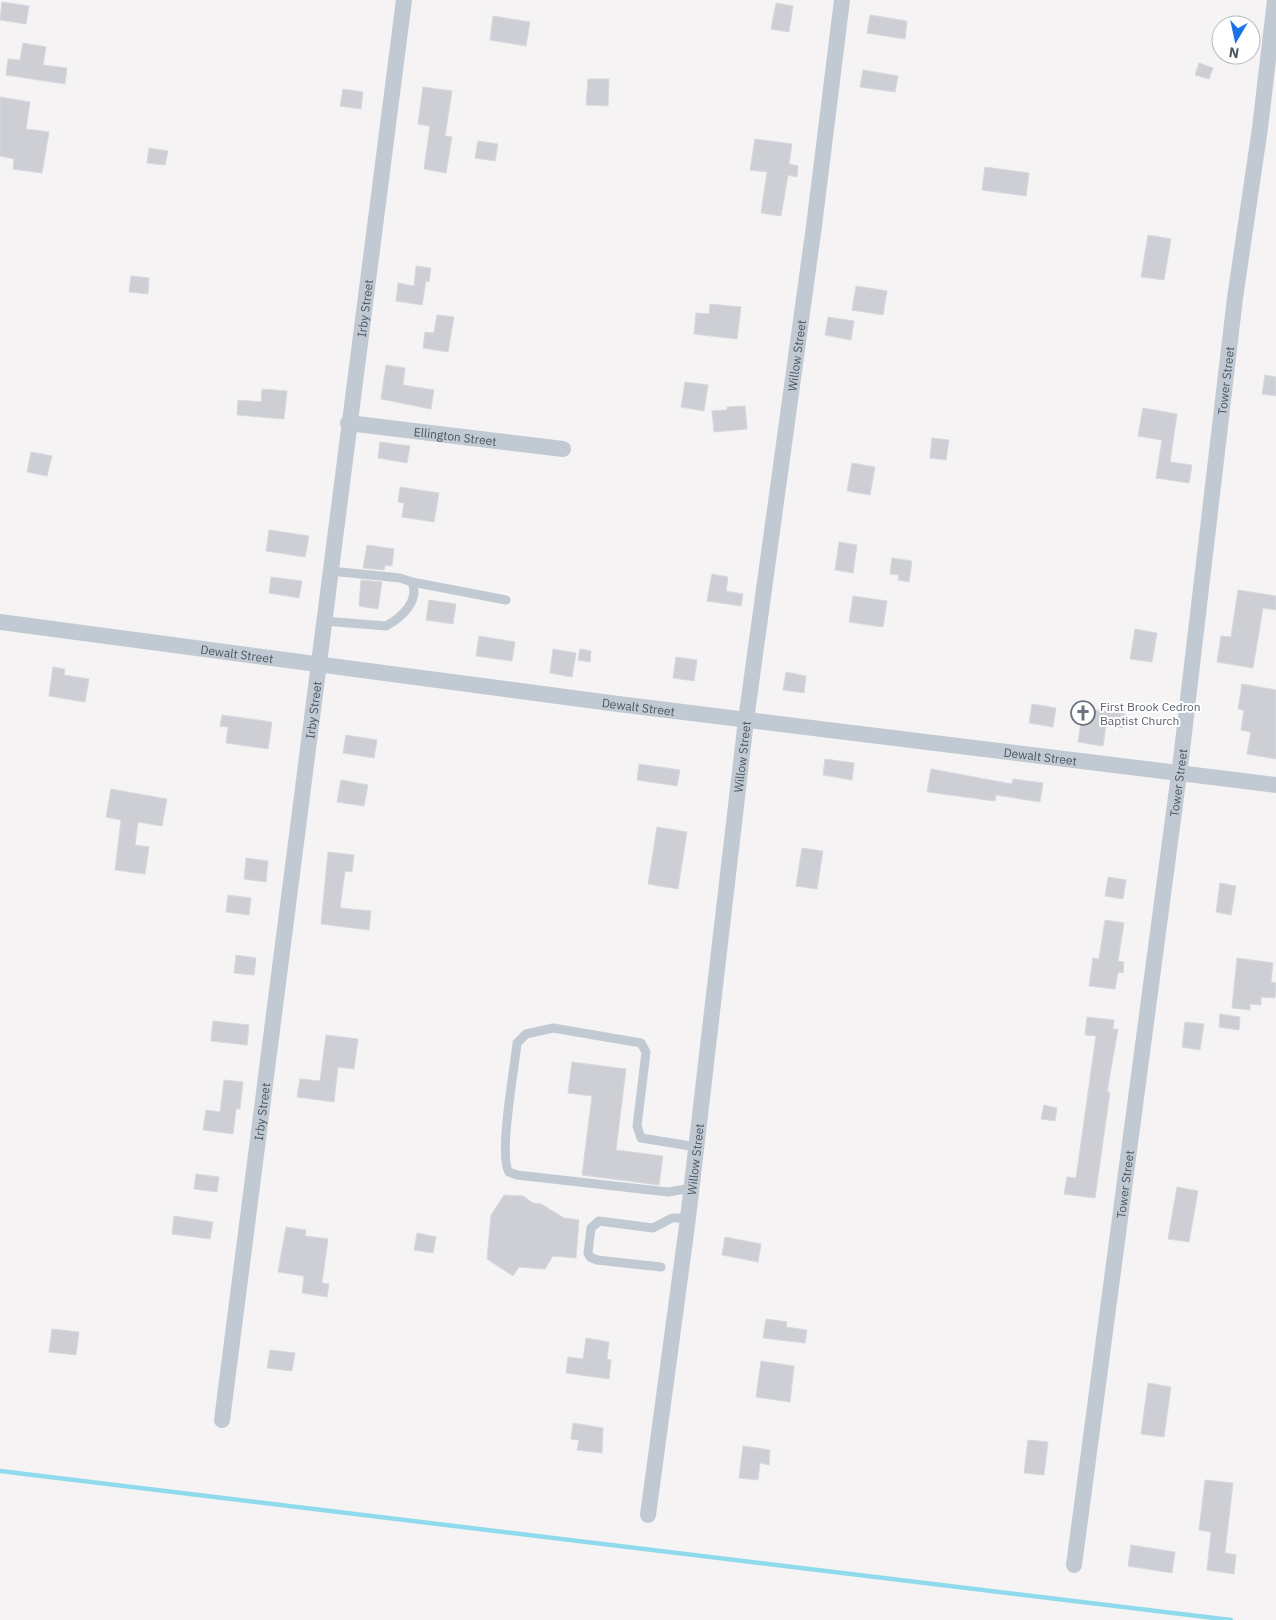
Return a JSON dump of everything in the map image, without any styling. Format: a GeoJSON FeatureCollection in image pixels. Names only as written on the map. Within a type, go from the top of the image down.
{"type":"FeatureCollection","features":[{"type":"Feature","properties":{"kind":"street","name":"Irby Street"},"geometry":{"type":"LineString","coordinates":[[222,1420],[348,423],[404,0]]}},
{"type":"Feature","properties":{"kind":"street","name":"Willow Street"},"geometry":{"type":"LineString","coordinates":[[648,1514],[692,1188],[746,720],[811,246],[842,0]]}},
{"type":"Feature","properties":{"kind":"street","name":"Tower Street"},"geometry":{"type":"LineString","coordinates":[[1074,1566],[1178,773],[1235,298],[1260,128],[1275,0]]}},
{"type":"Feature","properties":{"kind":"street","name":"Ellington Street"},"geometry":{"type":"LineString","coordinates":[[348,423],[563,449]]}},
{"type":"Feature","properties":{"kind":"street","name":"Dewalt Street"},"geometry":{"type":"LineString","coordinates":[[0,622],[746,720],[1276,785]]}},
{"type":"Feature","properties":{"kind":"lane"},"geometry":{"type":"LineString","coordinates":[[330,571],[400,578],[506,600]]}},
{"type":"Feature","properties":{"kind":"lane"},"geometry":{"type":"LineString","coordinates":[[324,620],[386,626],[398,619],[411,603],[414,596],[412,582]]}},
{"type":"Feature","properties":{"kind":"lane"},"geometry":{"type":"LineString","coordinates":[[692,1188],[668,1192],[518,1175],[509,1172],[505,1164],[517,1043],[526,1034],[553,1028],[641,1042],[646,1052],[637,1126],[641,1138],[697,1147]]}},
{"type":"Feature","properties":{"kind":"lane"},"geometry":{"type":"LineString","coordinates":[[660,1267],[590,1258],[588,1253],[591,1228],[599,1221],[653,1228],[672,1218],[688,1218]]}},
{"type":"Feature","properties":{"kind":"building"},"geometry":{"type":"Polygon","coordinates":[[[2,2],[29,6],[26,24],[0,20],[2,2]]]}},
{"type":"Feature","properties":{"kind":"building"},"geometry":{"type":"Polygon","coordinates":[[[776,3],[793,6],[789,32],[771,29],[776,3]]]}},
{"type":"Feature","properties":{"kind":"building"},"geometry":{"type":"Polygon","coordinates":[[[870,15],[907,21],[905,39],[867,33],[870,15]]]}},
{"type":"Feature","properties":{"kind":"building"},"geometry":{"type":"Polygon","coordinates":[[[493,16],[530,22],[526,46],[490,40],[493,16]]]}},
{"type":"Feature","properties":{"kind":"building"},"geometry":{"type":"Polygon","coordinates":[[[23,43],[46,47],[43,65],[67,68],[65,84],[6,75],[8,59],[20,60],[23,43]]]}},
{"type":"Feature","properties":{"kind":"building"},"geometry":{"type":"Polygon","coordinates":[[[1199,63],[1213,68],[1209,79],[1195,75],[1199,63]]]}},
{"type":"Feature","properties":{"kind":"building"},"geometry":{"type":"Polygon","coordinates":[[[863,70],[898,76],[895,92],[860,87],[863,70]]]}},
{"type":"Feature","properties":{"kind":"building"},"geometry":{"type":"Polygon","coordinates":[[[588,79],[609,79],[608,106],[586,105],[588,79]]]}},
{"type":"Feature","properties":{"kind":"building"},"geometry":{"type":"Polygon","coordinates":[[[423,87],[452,91],[445,136],[452,137],[446,173],[424,169],[430,126],[418,124],[423,87]]]}},
{"type":"Feature","properties":{"kind":"building"},"geometry":{"type":"Polygon","coordinates":[[[343,89],[363,92],[361,109],[340,106],[343,89]]]}},
{"type":"Feature","properties":{"kind":"building"},"geometry":{"type":"Polygon","coordinates":[[[0,97],[30,102],[26,129],[49,132],[42,173],[13,169],[14,159],[0,156],[0,97]]]}},
{"type":"Feature","properties":{"kind":"building"},"geometry":{"type":"Polygon","coordinates":[[[755,139],[792,144],[789,164],[798,166],[797,177],[788,175],[781,216],[761,213],[767,172],[750,170],[755,139]]]}},
{"type":"Feature","properties":{"kind":"building"},"geometry":{"type":"Polygon","coordinates":[[[478,141],[498,144],[495,161],[475,158],[478,141]]]}},
{"type":"Feature","properties":{"kind":"building"},"geometry":{"type":"Polygon","coordinates":[[[149,148],[168,151],[165,165],[147,163],[149,148]]]}},
{"type":"Feature","properties":{"kind":"building"},"geometry":{"type":"Polygon","coordinates":[[[985,167],[1029,173],[1026,196],[982,190],[985,167]]]}},
{"type":"Feature","properties":{"kind":"building"},"geometry":{"type":"Polygon","coordinates":[[[1148,235],[1171,239],[1164,280],[1141,277],[1148,235]]]}},
{"type":"Feature","properties":{"kind":"building"},"geometry":{"type":"Polygon","coordinates":[[[416,266],[431,268],[429,282],[426,281],[422,305],[396,301],[398,283],[414,286],[416,266]]]}},
{"type":"Feature","properties":{"kind":"building"},"geometry":{"type":"Polygon","coordinates":[[[131,276],[149,278],[148,294],[129,292],[131,276]]]}},
{"type":"Feature","properties":{"kind":"building"},"geometry":{"type":"Polygon","coordinates":[[[856,286],[887,291],[883,315],[852,310],[856,286]]]}},
{"type":"Feature","properties":{"kind":"building"},"geometry":{"type":"Polygon","coordinates":[[[710,304],[741,307],[737,339],[694,334],[696,313],[709,314],[710,304]]]}},
{"type":"Feature","properties":{"kind":"building"},"geometry":{"type":"Polygon","coordinates":[[[437,315],[454,317],[448,352],[423,348],[425,332],[434,333],[437,315]]]}},
{"type":"Feature","properties":{"kind":"building"},"geometry":{"type":"Polygon","coordinates":[[[828,317],[854,321],[851,340],[825,335],[828,317]]]}},
{"type":"Feature","properties":{"kind":"building"},"geometry":{"type":"Polygon","coordinates":[[[386,365],[405,368],[403,385],[434,390],[431,409],[381,399],[386,365]]]}},
{"type":"Feature","properties":{"kind":"building"},"geometry":{"type":"Polygon","coordinates":[[[1265,375],[1276,377],[1276,396],[1262,394],[1265,375]]]}},
{"type":"Feature","properties":{"kind":"building"},"geometry":{"type":"Polygon","coordinates":[[[685,382],[708,385],[704,411],[681,407],[685,382]]]}},
{"type":"Feature","properties":{"kind":"building"},"geometry":{"type":"Polygon","coordinates":[[[262,389],[287,391],[284,419],[237,415],[238,400],[261,402],[262,389]]]}},
{"type":"Feature","properties":{"kind":"building"},"geometry":{"type":"Polygon","coordinates":[[[745,406],[747,429],[714,432],[712,411],[727,410],[727,407],[745,406]]]}},
{"type":"Feature","properties":{"kind":"building"},"geometry":{"type":"Polygon","coordinates":[[[1143,408],[1177,414],[1170,462],[1192,465],[1189,483],[1156,478],[1162,440],[1138,436],[1143,408]]]}},
{"type":"Feature","properties":{"kind":"building"},"geometry":{"type":"Polygon","coordinates":[[[932,438],[949,440],[946,460],[930,458],[932,438]]]}},
{"type":"Feature","properties":{"kind":"building"},"geometry":{"type":"Polygon","coordinates":[[[380,442],[410,446],[407,463],[378,458],[380,442]]]}},
{"type":"Feature","properties":{"kind":"building"},"geometry":{"type":"Polygon","coordinates":[[[31,452],[52,456],[47,476],[27,472],[31,452]]]}},
{"type":"Feature","properties":{"kind":"building"},"geometry":{"type":"Polygon","coordinates":[[[852,463],[875,467],[870,495],[847,491],[852,463]]]}},
{"type":"Feature","properties":{"kind":"building"},"geometry":{"type":"Polygon","coordinates":[[[400,487],[439,493],[434,522],[402,517],[404,503],[398,502],[400,487]]]}},
{"type":"Feature","properties":{"kind":"building"},"geometry":{"type":"Polygon","coordinates":[[[269,530],[309,536],[305,557],[266,551],[269,530]]]}},
{"type":"Feature","properties":{"kind":"building"},"geometry":{"type":"Polygon","coordinates":[[[839,542],[857,545],[853,573],[835,570],[839,542]]]}},
{"type":"Feature","properties":{"kind":"building"},"geometry":{"type":"Polygon","coordinates":[[[367,545],[394,549],[392,566],[385,565],[384,570],[363,568],[367,545]]]}},
{"type":"Feature","properties":{"kind":"building"},"geometry":{"type":"Polygon","coordinates":[[[892,558],[912,561],[909,582],[898,580],[899,575],[890,574],[892,558]]]}},
{"type":"Feature","properties":{"kind":"building"},"geometry":{"type":"Polygon","coordinates":[[[712,574],[728,577],[726,591],[743,594],[741,606],[707,601],[712,574]]]}},
{"type":"Feature","properties":{"kind":"building"},"geometry":{"type":"Polygon","coordinates":[[[271,577],[302,581],[299,598],[269,593],[271,577]]]}},
{"type":"Feature","properties":{"kind":"building"},"geometry":{"type":"Polygon","coordinates":[[[361,580],[382,582],[378,609],[359,606],[361,580]]]}},
{"type":"Feature","properties":{"kind":"building"},"geometry":{"type":"Polygon","coordinates":[[[1238,590],[1276,596],[1276,610],[1263,608],[1253,668],[1217,662],[1221,636],[1231,637],[1238,590]]]}},
{"type":"Feature","properties":{"kind":"building"},"geometry":{"type":"Polygon","coordinates":[[[853,596],[887,601],[883,627],[849,622],[853,596]]]}},
{"type":"Feature","properties":{"kind":"building"},"geometry":{"type":"Polygon","coordinates":[[[429,600],[456,604],[453,624],[426,620],[429,600]]]}},
{"type":"Feature","properties":{"kind":"building"},"geometry":{"type":"Polygon","coordinates":[[[1135,629],[1157,633],[1152,662],[1130,659],[1135,629]]]}},
{"type":"Feature","properties":{"kind":"building"},"geometry":{"type":"Polygon","coordinates":[[[479,636],[515,642],[512,661],[476,656],[479,636]]]}},
{"type":"Feature","properties":{"kind":"building"},"geometry":{"type":"Polygon","coordinates":[[[553,649],[576,653],[572,677],[550,673],[553,649]]]}},
{"type":"Feature","properties":{"kind":"building"},"geometry":{"type":"Polygon","coordinates":[[[580,649],[591,651],[590,662],[578,660],[580,649]]]}},
{"type":"Feature","properties":{"kind":"building"},"geometry":{"type":"Polygon","coordinates":[[[676,657],[697,660],[694,681],[673,678],[676,657]]]}},
{"type":"Feature","properties":{"kind":"building"},"geometry":{"type":"Polygon","coordinates":[[[53,667],[65,669],[64,675],[89,679],[85,702],[49,696],[53,667]]]}},
{"type":"Feature","properties":{"kind":"building"},"geometry":{"type":"Polygon","coordinates":[[[786,672],[806,676],[804,693],[783,690],[786,672]]]}},
{"type":"Feature","properties":{"kind":"building"},"geometry":{"type":"Polygon","coordinates":[[[1242,684],[1276,690],[1276,759],[1247,754],[1251,732],[1241,730],[1244,710],[1238,709],[1242,684]]]}},
{"type":"Feature","properties":{"kind":"building"},"geometry":{"type":"Polygon","coordinates":[[[1032,704],[1056,708],[1053,727],[1029,723],[1032,704]]]}},
{"type":"Feature","properties":{"kind":"building"},"geometry":{"type":"Polygon","coordinates":[[[1083,708],[1125,714],[1123,728],[1106,725],[1103,746],[1078,742],[1083,708]]]}},
{"type":"Feature","properties":{"kind":"building"},"geometry":{"type":"Polygon","coordinates":[[[222,715],[272,722],[268,749],[226,743],[228,727],[220,726],[222,715]]]}},
{"type":"Feature","properties":{"kind":"building"},"geometry":{"type":"Polygon","coordinates":[[[346,735],[377,740],[374,758],[343,753],[346,735]]]}},
{"type":"Feature","properties":{"kind":"building"},"geometry":{"type":"Polygon","coordinates":[[[825,759],[854,763],[852,780],[823,775],[825,759]]]}},
{"type":"Feature","properties":{"kind":"building"},"geometry":{"type":"Polygon","coordinates":[[[639,764],[680,770],[677,786],[637,780],[639,764]]]}},
{"type":"Feature","properties":{"kind":"building"},"geometry":{"type":"Polygon","coordinates":[[[931,769],[1012,784],[1013,779],[1043,783],[1040,802],[996,795],[995,801],[927,792],[931,769]]]}},
{"type":"Feature","properties":{"kind":"building"},"geometry":{"type":"Polygon","coordinates":[[[341,780],[368,785],[364,806],[337,802],[341,780]]]}},
{"type":"Feature","properties":{"kind":"building"},"geometry":{"type":"Polygon","coordinates":[[[111,789],[167,799],[162,826],[138,822],[135,845],[149,847],[145,874],[115,870],[121,820],[106,817],[111,789]]]}},
{"type":"Feature","properties":{"kind":"building"},"geometry":{"type":"Polygon","coordinates":[[[657,827],[687,832],[678,889],[648,884],[657,827]]]}},
{"type":"Feature","properties":{"kind":"building"},"geometry":{"type":"Polygon","coordinates":[[[802,848],[823,851],[817,889],[796,886],[802,848]]]}},
{"type":"Feature","properties":{"kind":"building"},"geometry":{"type":"Polygon","coordinates":[[[328,852],[354,855],[352,872],[345,871],[340,908],[371,911],[369,930],[321,924],[328,852]]]}},
{"type":"Feature","properties":{"kind":"building"},"geometry":{"type":"Polygon","coordinates":[[[246,858],[268,861],[266,882],[244,879],[246,858]]]}},
{"type":"Feature","properties":{"kind":"building"},"geometry":{"type":"Polygon","coordinates":[[[1108,877],[1126,880],[1123,899],[1105,896],[1108,877]]]}},
{"type":"Feature","properties":{"kind":"building"},"geometry":{"type":"Polygon","coordinates":[[[1220,883],[1236,886],[1231,915],[1216,912],[1220,883]]]}},
{"type":"Feature","properties":{"kind":"building"},"geometry":{"type":"Polygon","coordinates":[[[228,895],[251,898],[249,915],[226,912],[228,895]]]}},
{"type":"Feature","properties":{"kind":"building"},"geometry":{"type":"Polygon","coordinates":[[[1105,920],[1124,923],[1118,961],[1124,962],[1123,973],[1118,972],[1115,989],[1089,986],[1093,958],[1099,959],[1105,920]]]}},
{"type":"Feature","properties":{"kind":"building"},"geometry":{"type":"Polygon","coordinates":[[[236,955],[256,958],[254,975],[234,973],[236,955]]]}},
{"type":"Feature","properties":{"kind":"building"},"geometry":{"type":"Polygon","coordinates":[[[1237,958],[1273,963],[1271,982],[1276,983],[1275,998],[1261,997],[1261,1005],[1250,1004],[1250,1010],[1232,1008],[1237,958]]]}},
{"type":"Feature","properties":{"kind":"building"},"geometry":{"type":"Polygon","coordinates":[[[1220,1014],[1240,1017],[1239,1030],[1219,1027],[1220,1014]]]}},
{"type":"Feature","properties":{"kind":"building"},"geometry":{"type":"Polygon","coordinates":[[[1087,1017],[1114,1020],[1113,1029],[1118,1029],[1107,1092],[1110,1092],[1095,1198],[1064,1194],[1067,1177],[1076,1178],[1096,1036],[1085,1035],[1087,1017]]]}},
{"type":"Feature","properties":{"kind":"building"},"geometry":{"type":"Polygon","coordinates":[[[213,1021],[249,1025],[247,1045],[211,1041],[213,1021]]]}},
{"type":"Feature","properties":{"kind":"building"},"geometry":{"type":"Polygon","coordinates":[[[1185,1022],[1204,1024],[1200,1050],[1182,1047],[1185,1022]]]}},
{"type":"Feature","properties":{"kind":"building"},"geometry":{"type":"Polygon","coordinates":[[[326,1035],[358,1039],[354,1069],[338,1067],[334,1102],[297,1097],[300,1079],[320,1081],[326,1035]]]}},
{"type":"Feature","properties":{"kind":"building"},"geometry":{"type":"Polygon","coordinates":[[[572,1062],[626,1069],[616,1150],[663,1156],[659,1185],[582,1175],[592,1096],[568,1093],[572,1062]]]}},
{"type":"Feature","properties":{"kind":"building"},"geometry":{"type":"Polygon","coordinates":[[[224,1080],[243,1082],[240,1109],[236,1109],[233,1134],[203,1130],[206,1110],[220,1112],[224,1080]]]}},
{"type":"Feature","properties":{"kind":"building"},"geometry":{"type":"Polygon","coordinates":[[[1044,1105],[1057,1108],[1055,1121],[1041,1119],[1044,1105]]]}},
{"type":"Feature","properties":{"kind":"building"},"geometry":{"type":"Polygon","coordinates":[[[196,1174],[219,1177],[217,1192],[194,1189],[196,1174]]]}},
{"type":"Feature","properties":{"kind":"building"},"geometry":{"type":"Polygon","coordinates":[[[1177,1187],[1198,1191],[1189,1242],[1168,1239],[1177,1187]]]}},
{"type":"Feature","properties":{"kind":"building"},"geometry":{"type":"Polygon","coordinates":[[[504,1195],[523,1196],[564,1218],[579,1220],[576,1258],[553,1256],[545,1269],[519,1267],[513,1276],[487,1259],[491,1215],[504,1195]]]}},
{"type":"Feature","properties":{"kind":"building"},"geometry":{"type":"Polygon","coordinates":[[[174,1216],[213,1222],[210,1239],[172,1234],[174,1216]]]}},
{"type":"Feature","properties":{"kind":"building"},"geometry":{"type":"Polygon","coordinates":[[[286,1227],[306,1230],[305,1236],[328,1239],[322,1283],[329,1284],[327,1297],[302,1293],[304,1276],[278,1272],[286,1227]]]}},
{"type":"Feature","properties":{"kind":"building"},"geometry":{"type":"Polygon","coordinates":[[[417,1233],[436,1237],[433,1253],[414,1250],[417,1233]]]}},
{"type":"Feature","properties":{"kind":"building"},"geometry":{"type":"Polygon","coordinates":[[[725,1237],[761,1244],[758,1262],[722,1255],[725,1237]]]}},
{"type":"Feature","properties":{"kind":"building"},"geometry":{"type":"Polygon","coordinates":[[[766,1319],[787,1322],[786,1327],[807,1330],[805,1343],[763,1338],[766,1319]]]}},
{"type":"Feature","properties":{"kind":"building"},"geometry":{"type":"Polygon","coordinates":[[[52,1329],[79,1332],[76,1355],[49,1352],[52,1329]]]}},
{"type":"Feature","properties":{"kind":"building"},"geometry":{"type":"Polygon","coordinates":[[[586,1338],[609,1342],[607,1359],[611,1360],[609,1379],[566,1373],[568,1357],[583,1359],[586,1338]]]}},
{"type":"Feature","properties":{"kind":"building"},"geometry":{"type":"Polygon","coordinates":[[[270,1350],[295,1353],[292,1371],[267,1368],[270,1350]]]}},
{"type":"Feature","properties":{"kind":"building"},"geometry":{"type":"Polygon","coordinates":[[[761,1361],[794,1366],[790,1402],[756,1397],[761,1361]]]}},
{"type":"Feature","properties":{"kind":"building"},"geometry":{"type":"Polygon","coordinates":[[[1148,1383],[1171,1387],[1164,1437],[1141,1434],[1148,1383]]]}},
{"type":"Feature","properties":{"kind":"building"},"geometry":{"type":"Polygon","coordinates":[[[573,1423],[603,1428],[602,1453],[577,1450],[579,1440],[571,1439],[573,1423]]]}},
{"type":"Feature","properties":{"kind":"building"},"geometry":{"type":"Polygon","coordinates":[[[1028,1440],[1048,1442],[1044,1475],[1024,1473],[1028,1440]]]}},
{"type":"Feature","properties":{"kind":"building"},"geometry":{"type":"Polygon","coordinates":[[[743,1446],[770,1450],[769,1465],[760,1463],[758,1480],[739,1478],[743,1446]]]}},
{"type":"Feature","properties":{"kind":"building"},"geometry":{"type":"Polygon","coordinates":[[[1205,1480],[1233,1483],[1225,1553],[1236,1555],[1234,1574],[1207,1570],[1211,1532],[1199,1530],[1205,1480]]]}},
{"type":"Feature","properties":{"kind":"building"},"geometry":{"type":"Polygon","coordinates":[[[1131,1545],[1175,1552],[1172,1573],[1128,1566],[1131,1545]]]}},
{"type":"Feature","properties":{"kind":"waterway"},"geometry":{"type":"LineString","coordinates":[[0,1471],[1231,1620]]}},
{"type":"Feature","properties":{"kind":"place","name":"First Brook Cedron Baptist Church"},"geometry":{"type":"Point","coordinates":[1083,713]}}]}
